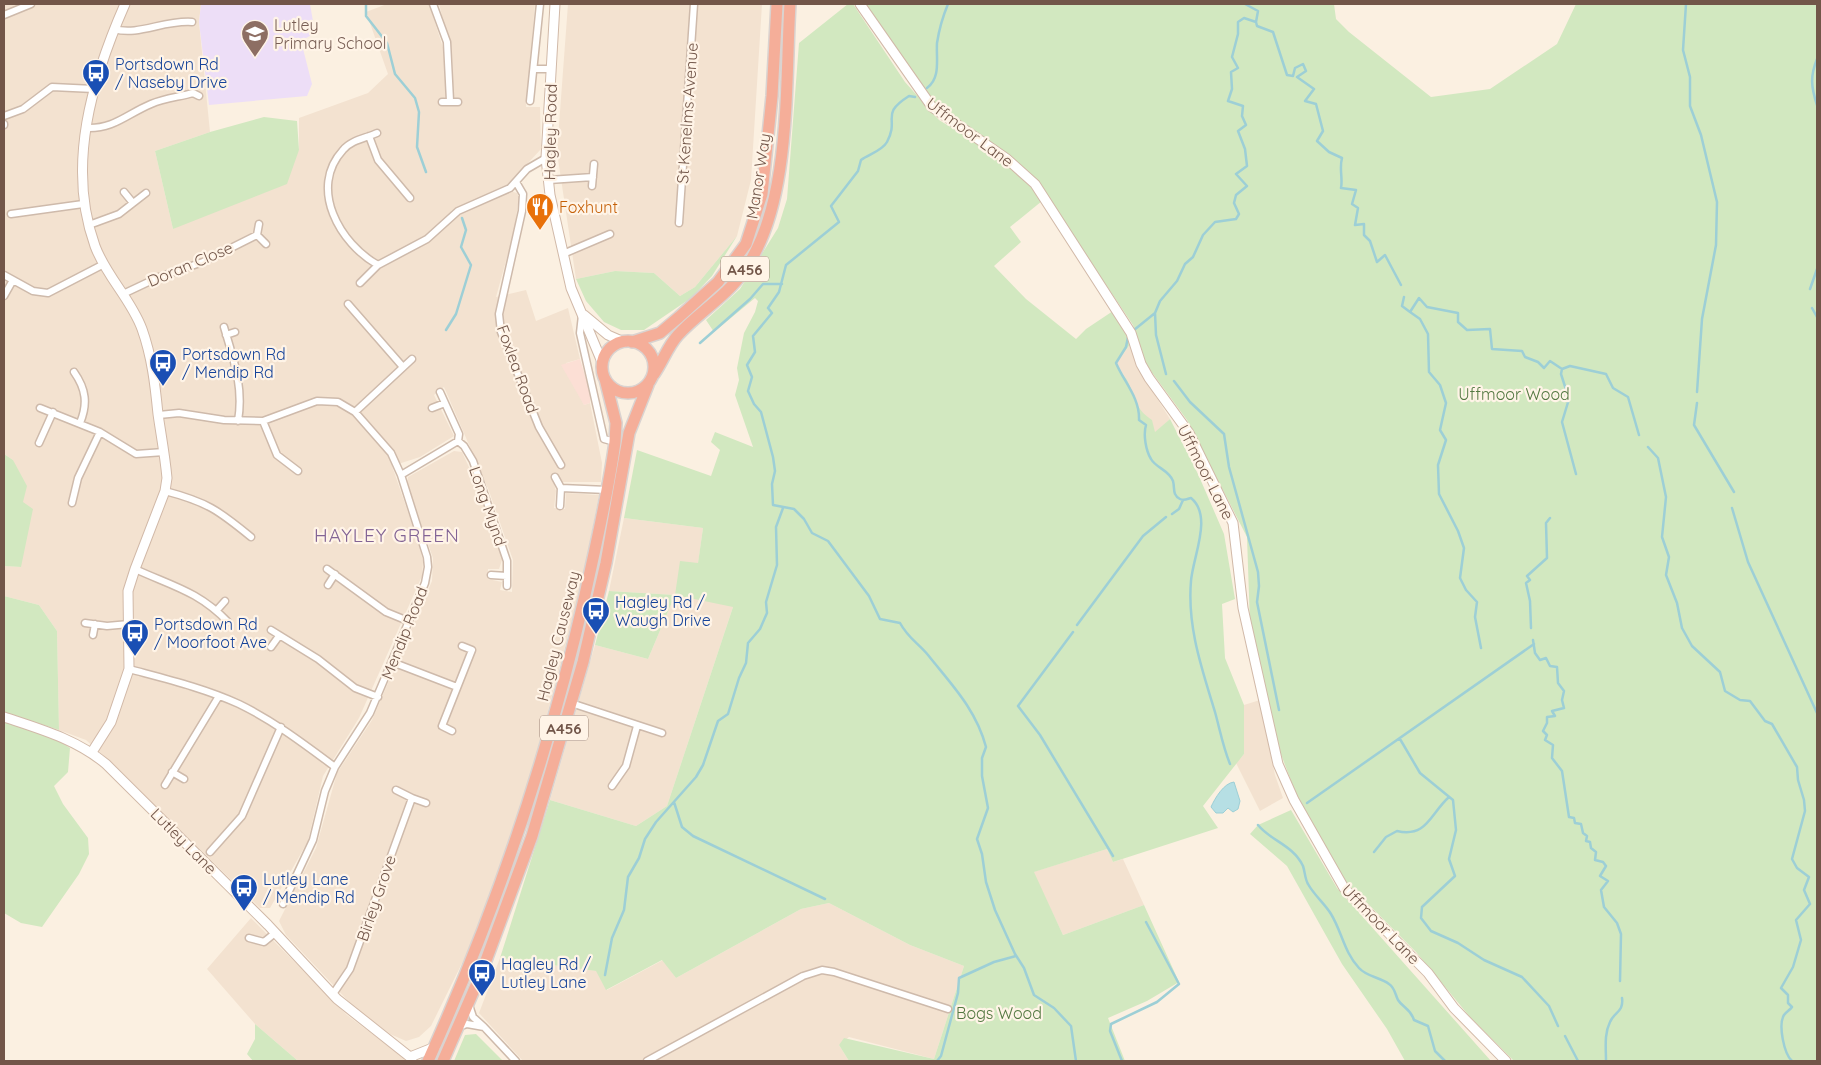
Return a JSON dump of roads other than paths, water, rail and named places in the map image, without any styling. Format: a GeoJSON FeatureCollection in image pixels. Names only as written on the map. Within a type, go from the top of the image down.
{"type":"FeatureCollection","features":[{"type":"Feature","properties":{"kind":"highway","name":"Manor Way"},"geometry":{"type":"LineString","coordinates":[[628,342],[660,333],[679,318],[718,282],[746,244],[762,194],[772,96],[777,4]]}},
{"type":"Feature","properties":{"kind":"highway","name":"Manor Way"},"geometry":{"type":"LineString","coordinates":[[654,374],[679,335],[713,305],[744,270],[766,229],[774,203],[780,159],[790,4]]}},
{"type":"Feature","properties":{"kind":"highway","name":"A456"},"geometry":{"type":"LineString","coordinates":[[605,379],[602,362],[606,352],[628,342]]}},
{"type":"Feature","properties":{"kind":"highway"},"geometry":{"type":"LineString","coordinates":[[628,342],[644,347],[651,354],[654,374]]}},
{"type":"Feature","properties":{"kind":"highway","name":"A456"},"geometry":{"type":"LineString","coordinates":[[648,385],[654,374]]}},
{"type":"Feature","properties":{"kind":"highway"},"geometry":{"type":"LineString","coordinates":[[605,379],[611,386],[627,393],[648,385]]}},
{"type":"Feature","properties":{"kind":"highway","name":"Hagley Causeway"},"geometry":{"type":"LineString","coordinates":[[428,1061],[501,887],[544,752],[570,660],[607,490],[615,442],[616,423],[605,379]]}},
{"type":"Feature","properties":{"kind":"highway","name":"Hagley Causeway"},"geometry":{"type":"LineString","coordinates":[[443,1061],[469,1003],[532,836],[571,703],[606,563],[629,433],[648,385]]}},
{"type":"Feature","properties":{"kind":"street"},"geometry":{"type":"LineString","coordinates":[[4,15],[31,4]]}},
{"type":"Feature","properties":{"kind":"street"},"geometry":{"type":"LineString","coordinates":[[92,752],[111,722],[129,669],[128,591],[134,569],[165,491],[167,478],[150,351],[141,326],[104,264],[83,204],[82,166],[94,89],[125,4]]}},
{"type":"Feature","properties":{"kind":"street"},"geometry":{"type":"LineString","coordinates":[[433,4],[447,42],[446,101],[458,102]]}},
{"type":"Feature","properties":{"kind":"street","name":"Hagley Road"},"geometry":{"type":"LineString","coordinates":[[530,100],[540,4]]}},
{"type":"Feature","properties":{"kind":"street","name":"Hagley Road"},"geometry":{"type":"LineString","coordinates":[[555,4],[546,158],[548,180],[571,288],[602,362]]}},
{"type":"Feature","properties":{"kind":"street","name":"St Kenelms Avenue"},"geometry":{"type":"LineString","coordinates":[[679,223],[694,4]]}},
{"type":"Feature","properties":{"kind":"street","name":"Uffmoor Lane"},"geometry":{"type":"LineString","coordinates":[[860,4],[932,107],[1007,159],[1035,184],[1131,333],[1141,364],[1189,433],[1233,523],[1243,608],[1278,764],[1286,785],[1344,888],[1428,973],[1454,1008],[1506,1061]]}},
{"type":"Feature","properties":{"kind":"street"},"geometry":{"type":"LineString","coordinates":[[114,30],[133,32],[174,21],[192,22]]}},
{"type":"Feature","properties":{"kind":"street"},"geometry":{"type":"LineString","coordinates":[[534,70],[551,69]]}},
{"type":"Feature","properties":{"kind":"street"},"geometry":{"type":"LineString","coordinates":[[4,116],[23,109],[52,87],[94,89]]}},
{"type":"Feature","properties":{"kind":"street"},"geometry":{"type":"LineString","coordinates":[[87,128],[109,126],[154,103],[194,92]]}},
{"type":"Feature","properties":{"kind":"street"},"geometry":{"type":"LineString","coordinates":[[377,133],[351,143],[343,149],[329,174],[327,193],[335,220],[343,232],[360,251],[378,265]]}},
{"type":"Feature","properties":{"kind":"street"},"geometry":{"type":"LineString","coordinates":[[369,136],[378,160],[410,198]]}},
{"type":"Feature","properties":{"kind":"street"},"geometry":{"type":"LineString","coordinates":[[360,283],[378,265],[427,239],[458,211],[510,188],[527,170],[546,158]]}},
{"type":"Feature","properties":{"kind":"street"},"geometry":{"type":"LineString","coordinates":[[592,186],[594,164]]}},
{"type":"Feature","properties":{"kind":"street"},"geometry":{"type":"LineString","coordinates":[[548,180],[593,177]]}},
{"type":"Feature","properties":{"kind":"street","name":"Foxlea Road"},"geometry":{"type":"LineString","coordinates":[[516,182],[523,194],[522,211],[499,314],[501,332],[539,427],[560,464]]}},
{"type":"Feature","properties":{"kind":"street"},"geometry":{"type":"LineString","coordinates":[[124,192],[132,203]]}},
{"type":"Feature","properties":{"kind":"street"},"geometry":{"type":"LineString","coordinates":[[89,225],[118,214],[146,193]]}},
{"type":"Feature","properties":{"kind":"street"},"geometry":{"type":"LineString","coordinates":[[11,214],[83,204]]}},
{"type":"Feature","properties":{"kind":"street"},"geometry":{"type":"LineString","coordinates":[[259,224],[257,235],[266,244]]}},
{"type":"Feature","properties":{"kind":"street"},"geometry":{"type":"LineString","coordinates":[[563,254],[610,234]]}},
{"type":"Feature","properties":{"kind":"street","name":"Doran Close"},"geometry":{"type":"LineString","coordinates":[[123,294],[159,277],[203,262],[257,235]]}},
{"type":"Feature","properties":{"kind":"street"},"geometry":{"type":"LineString","coordinates":[[4,275],[33,291],[48,293],[104,264]]}},
{"type":"Feature","properties":{"kind":"street"},"geometry":{"type":"LineString","coordinates":[[4,296],[13,280]]}},
{"type":"Feature","properties":{"kind":"street"},"geometry":{"type":"LineString","coordinates":[[348,304],[403,367]]}},
{"type":"Feature","properties":{"kind":"street"},"geometry":{"type":"LineString","coordinates":[[583,313],[580,333],[604,438],[608,442],[615,442]]}},
{"type":"Feature","properties":{"kind":"street","name":"Hagley Road"},"geometry":{"type":"LineString","coordinates":[[583,313],[608,334],[628,342]]}},
{"type":"Feature","properties":{"kind":"street"},"geometry":{"type":"LineString","coordinates":[[224,327],[238,370],[240,406],[238,421]]}},
{"type":"Feature","properties":{"kind":"street"},"geometry":{"type":"LineString","coordinates":[[226,335],[235,332]]}},
{"type":"Feature","properties":{"kind":"street"},"geometry":{"type":"LineString","coordinates":[[355,412],[412,359]]}},
{"type":"Feature","properties":{"kind":"street"},"geometry":{"type":"LineString","coordinates":[[74,372],[82,384],[86,402],[80,424]]}},
{"type":"Feature","properties":{"kind":"street","name":"Long Mynd"},"geometry":{"type":"LineString","coordinates":[[440,392],[459,434],[458,441],[464,446],[473,462],[507,561],[507,586]]}},
{"type":"Feature","properties":{"kind":"street","name":"Mendip Road"},"geometry":{"type":"LineString","coordinates":[[159,415],[179,413],[238,421],[263,421],[324,400],[338,402],[355,412],[387,447],[400,475],[428,567],[425,583],[378,698],[335,768],[325,791],[313,840],[283,904]]}},
{"type":"Feature","properties":{"kind":"street"},"geometry":{"type":"LineString","coordinates":[[432,408],[445,403]]}},
{"type":"Feature","properties":{"kind":"street"},"geometry":{"type":"LineString","coordinates":[[40,408],[100,432],[136,454],[164,452]]}},
{"type":"Feature","properties":{"kind":"street"},"geometry":{"type":"LineString","coordinates":[[39,443],[53,412]]}},
{"type":"Feature","properties":{"kind":"street"},"geometry":{"type":"LineString","coordinates":[[263,421],[277,455],[298,471]]}},
{"type":"Feature","properties":{"kind":"street"},"geometry":{"type":"LineString","coordinates":[[72,503],[78,478],[100,432]]}},
{"type":"Feature","properties":{"kind":"street"},"geometry":{"type":"LineString","coordinates":[[400,475],[458,441]]}},
{"type":"Feature","properties":{"kind":"street"},"geometry":{"type":"LineString","coordinates":[[556,478],[561,488],[560,506]]}},
{"type":"Feature","properties":{"kind":"street"},"geometry":{"type":"LineString","coordinates":[[561,488],[607,490]]}},
{"type":"Feature","properties":{"kind":"street"},"geometry":{"type":"LineString","coordinates":[[165,491],[192,498],[214,508],[250,537]]}},
{"type":"Feature","properties":{"kind":"street"},"geometry":{"type":"LineString","coordinates":[[327,568],[386,612],[408,622]]}},
{"type":"Feature","properties":{"kind":"street"},"geometry":{"type":"LineString","coordinates":[[134,569],[190,591],[217,610],[228,622]]}},
{"type":"Feature","properties":{"kind":"street"},"geometry":{"type":"LineString","coordinates":[[328,585],[335,574]]}},
{"type":"Feature","properties":{"kind":"street"},"geometry":{"type":"LineString","coordinates":[[490,575],[507,576]]}},
{"type":"Feature","properties":{"kind":"street"},"geometry":{"type":"LineString","coordinates":[[217,610],[225,601]]}},
{"type":"Feature","properties":{"kind":"street"},"geometry":{"type":"LineString","coordinates":[[85,623],[107,626],[129,624]]}},
{"type":"Feature","properties":{"kind":"street"},"geometry":{"type":"LineString","coordinates":[[93,635],[95,624]]}},
{"type":"Feature","properties":{"kind":"street"},"geometry":{"type":"LineString","coordinates":[[271,630],[318,660],[355,688],[378,698]]}},
{"type":"Feature","properties":{"kind":"street"},"geometry":{"type":"LineString","coordinates":[[271,647],[279,636]]}},
{"type":"Feature","properties":{"kind":"street"},"geometry":{"type":"LineString","coordinates":[[452,731],[442,726],[472,650],[462,646]]}},
{"type":"Feature","properties":{"kind":"street"},"geometry":{"type":"LineString","coordinates":[[392,662],[457,687]]}},
{"type":"Feature","properties":{"kind":"street"},"geometry":{"type":"LineString","coordinates":[[129,669],[219,696],[280,727],[335,768]]}},
{"type":"Feature","properties":{"kind":"street"},"geometry":{"type":"LineString","coordinates":[[165,785],[219,696]]}},
{"type":"Feature","properties":{"kind":"street"},"geometry":{"type":"LineString","coordinates":[[571,703],[662,733]]}},
{"type":"Feature","properties":{"kind":"street","name":"Lutley Lane"},"geometry":{"type":"LineString","coordinates":[[4,717],[48,731],[92,752],[141,798],[275,933],[332,994],[411,1059],[435,1047]]}},
{"type":"Feature","properties":{"kind":"street"},"geometry":{"type":"LineString","coordinates":[[612,786],[626,766],[638,726]]}},
{"type":"Feature","properties":{"kind":"street"},"geometry":{"type":"LineString","coordinates":[[210,852],[242,816],[280,727]]}},
{"type":"Feature","properties":{"kind":"street"},"geometry":{"type":"LineString","coordinates":[[172,772],[184,779]]}},
{"type":"Feature","properties":{"kind":"street"},"geometry":{"type":"LineString","coordinates":[[396,790],[426,803]]}},
{"type":"Feature","properties":{"kind":"street","name":"Birley Grove"},"geometry":{"type":"LineString","coordinates":[[332,994],[350,969],[412,798]]}},
{"type":"Feature","properties":{"kind":"street"},"geometry":{"type":"LineString","coordinates":[[249,938],[264,942],[275,933]]}},
{"type":"Feature","properties":{"kind":"street"},"geometry":{"type":"LineString","coordinates":[[648,1061],[804,976],[822,970],[834,972],[948,1009]]}},
{"type":"Feature","properties":{"kind":"street"},"geometry":{"type":"LineString","coordinates":[[469,1003],[473,1017],[516,1061]]}},
{"type":"Feature","properties":{"kind":"street"},"geometry":{"type":"LineString","coordinates":[[458,1027],[467,1024],[484,1027]]}},
{"type":"Feature","properties":{"kind":"water"},"geometry":{"type":"Polygon","coordinates":[[[1234,782],[1240,801],[1238,809],[1233,812],[1228,808],[1223,813],[1216,813],[1211,807],[1215,799],[1223,788],[1234,782]]]}},
{"type":"Feature","properties":{"kind":"waterway"},"geometry":{"type":"LineString","coordinates":[[366,4],[366,16],[387,43],[395,74],[415,98],[419,112],[417,147],[426,172]]}},
{"type":"Feature","properties":{"kind":"waterway"},"geometry":{"type":"LineString","coordinates":[[927,88],[936,74],[937,43],[941,23],[948,4]]}},
{"type":"Feature","properties":{"kind":"waterway"},"geometry":{"type":"LineString","coordinates":[[1166,374],[1156,335],[1155,313],[1160,301],[1177,281],[1185,264],[1193,257],[1203,235],[1215,222],[1236,219],[1239,214],[1234,203],[1236,195],[1247,186],[1236,174],[1247,166],[1245,149],[1238,131],[1246,125],[1242,116],[1243,106],[1228,101],[1232,89],[1231,72],[1238,68],[1232,57],[1238,34],[1238,22],[1244,18],[1256,22],[1258,11],[1245,4]]}},
{"type":"Feature","properties":{"kind":"waterway"},"geometry":{"type":"LineString","coordinates":[[1686,4],[1683,50],[1690,77],[1690,106],[1701,135],[1717,202],[1716,245],[1702,319],[1697,392]]}},
{"type":"Feature","properties":{"kind":"waterway"},"geometry":{"type":"LineString","coordinates":[[1256,22],[1257,26],[1273,32],[1287,75],[1293,76],[1295,68],[1303,64],[1306,71],[1297,77],[1314,89],[1305,101],[1316,104],[1323,131],[1317,141],[1329,152],[1342,158],[1341,188],[1356,190],[1352,204],[1358,208],[1355,225],[1364,224],[1364,235],[1370,241],[1377,262],[1385,255],[1401,285]]}},
{"type":"Feature","properties":{"kind":"waterway"},"geometry":{"type":"LineString","coordinates":[[1817,59],[1812,82],[1817,105]]}},
{"type":"Feature","properties":{"kind":"waterway"},"geometry":{"type":"LineString","coordinates":[[915,97],[909,96],[895,108],[892,113],[892,127],[887,142],[879,150],[861,160],[858,171],[831,206],[839,222],[786,265],[779,292],[768,308],[772,313],[753,336],[755,352],[747,365],[752,377],[748,391],[754,404],[761,412],[773,457],[775,471],[772,484],[773,505],[794,509],[804,519],[812,533],[828,541],[869,596],[880,619],[900,623],[906,633],[928,655],[954,687],[982,733],[986,747],[982,758],[982,776],[988,808],[977,839],[982,854],[986,882],[995,910],[1015,954],[1024,968],[1034,995],[1054,1008],[1071,1026],[1076,1061]]}},
{"type":"Feature","properties":{"kind":"waterway"},"geometry":{"type":"LineString","coordinates":[[446,330],[456,314],[471,265],[461,247],[466,230],[462,218]]}},
{"type":"Feature","properties":{"kind":"waterway"},"geometry":{"type":"LineString","coordinates":[[1810,289],[1817,269]]}},
{"type":"Feature","properties":{"kind":"waterway"},"geometry":{"type":"LineString","coordinates":[[700,343],[750,299],[763,284],[782,284]]}},
{"type":"Feature","properties":{"kind":"waterway"},"geometry":{"type":"LineString","coordinates":[[1404,297],[1402,306],[1410,312],[1419,298],[1427,307],[1458,313],[1458,322],[1467,330],[1490,329],[1492,349],[1522,351],[1525,357],[1538,362],[1544,368],[1550,361],[1562,369],[1570,366],[1606,374],[1613,388],[1628,397],[1639,435]]}},
{"type":"Feature","properties":{"kind":"waterway"},"geometry":{"type":"LineString","coordinates":[[1812,308],[1817,317]]}},
{"type":"Feature","properties":{"kind":"waterway"},"geometry":{"type":"LineString","coordinates":[[1410,312],[1420,319],[1428,334],[1429,372],[1440,385],[1446,403],[1440,430],[1446,440],[1438,465],[1439,494],[1458,531],[1464,548],[1460,578],[1466,590],[1477,602],[1475,617],[1481,648]]}},
{"type":"Feature","properties":{"kind":"waterway"},"geometry":{"type":"LineString","coordinates":[[1134,330],[1155,313]]}},
{"type":"Feature","properties":{"kind":"waterway"},"geometry":{"type":"LineString","coordinates":[[1128,337],[1126,347],[1116,363],[1137,404],[1139,420],[1146,425],[1145,438],[1149,456],[1156,465],[1171,477],[1176,495],[1183,500],[1191,498],[1201,515],[1200,537],[1192,571],[1191,615],[1201,664],[1230,764]]}},
{"type":"Feature","properties":{"kind":"waterway"},"geometry":{"type":"LineString","coordinates":[[1562,369],[1561,374],[1569,399],[1562,422],[1576,474]]}},
{"type":"Feature","properties":{"kind":"waterway"},"geometry":{"type":"LineString","coordinates":[[1174,381],[1190,402],[1224,434],[1229,467],[1258,572],[1257,602],[1279,710]]}},
{"type":"Feature","properties":{"kind":"waterway"},"geometry":{"type":"LineString","coordinates":[[1697,403],[1694,425],[1734,492]]}},
{"type":"Feature","properties":{"kind":"waterway"},"geometry":{"type":"LineString","coordinates":[[1648,447],[1658,458],[1666,497],[1662,537],[1669,557],[1666,575],[1677,603],[1682,628],[1692,646],[1720,672],[1725,691],[1740,700],[1750,701],[1765,721],[1772,724],[1797,767],[1805,811],[1792,859],[1797,868],[1809,877],[1804,890],[1810,904],[1796,920],[1801,940],[1793,967],[1781,988],[1788,995],[1788,1003],[1792,1007],[1782,1020],[1784,1046],[1792,1061]]}},
{"type":"Feature","properties":{"kind":"waterway"},"geometry":{"type":"LineString","coordinates":[[1172,514],[1179,509],[1183,500]]}},
{"type":"Feature","properties":{"kind":"waterway"},"geometry":{"type":"LineString","coordinates":[[605,975],[612,938],[624,910],[628,877],[639,858],[645,839],[656,822],[696,777],[703,765],[718,721],[728,714],[739,678],[746,663],[748,643],[760,629],[767,613],[766,602],[777,565],[776,527],[783,508]]}},
{"type":"Feature","properties":{"kind":"waterway"},"geometry":{"type":"LineString","coordinates":[[1732,508],[1748,562],[1817,713]]}},
{"type":"Feature","properties":{"kind":"waterway"},"geometry":{"type":"LineString","coordinates":[[1077,625],[1143,536],[1166,517]]}},
{"type":"Feature","properties":{"kind":"waterway"},"geometry":{"type":"LineString","coordinates":[[1531,628],[1530,601],[1526,583],[1530,580],[1527,576],[1547,558],[1546,523],[1550,518]]}},
{"type":"Feature","properties":{"kind":"waterway"},"geometry":{"type":"LineString","coordinates":[[1073,632],[1018,706],[1040,735],[1113,856]]}},
{"type":"Feature","properties":{"kind":"waterway"},"geometry":{"type":"LineString","coordinates":[[1533,640],[1535,653],[1540,660],[1546,658],[1550,666],[1557,667],[1558,683],[1564,691],[1562,700],[1564,708],[1552,711],[1555,716],[1547,717],[1547,723],[1543,731],[1547,735],[1545,740],[1553,745],[1552,758],[1562,771],[1569,817],[1574,818],[1575,823],[1581,824],[1583,833],[1587,836],[1586,841],[1590,842],[1591,848],[1596,852],[1595,860],[1603,862],[1606,866],[1600,876],[1608,881],[1601,890],[1604,907],[1617,923],[1621,934],[1620,981]]}},
{"type":"Feature","properties":{"kind":"waterway"},"geometry":{"type":"LineString","coordinates":[[1307,803],[1534,644]]}},
{"type":"Feature","properties":{"kind":"waterway"},"geometry":{"type":"LineString","coordinates":[[1400,739],[1420,773],[1453,800],[1456,830],[1449,859],[1455,876],[1422,907],[1421,918],[1431,931],[1458,943],[1484,960],[1522,977],[1549,1006],[1558,1026]]}},
{"type":"Feature","properties":{"kind":"waterway"},"geometry":{"type":"LineString","coordinates":[[1374,852],[1386,837],[1397,831],[1407,832],[1422,828],[1449,797]]}},
{"type":"Feature","properties":{"kind":"waterway"},"geometry":{"type":"LineString","coordinates":[[674,802],[682,827],[693,836],[825,899]]}},
{"type":"Feature","properties":{"kind":"waterway"},"geometry":{"type":"LineString","coordinates":[[1258,825],[1299,859],[1308,884],[1331,914],[1346,949],[1354,962],[1366,973],[1382,980],[1394,989],[1398,1000],[1411,1013],[1414,1020],[1428,1026],[1435,1051],[1445,1061]]}},
{"type":"Feature","properties":{"kind":"waterway"},"geometry":{"type":"LineString","coordinates":[[1122,1061],[1110,1031],[1111,1024],[1157,1002],[1179,984],[1146,922]]}},
{"type":"Feature","properties":{"kind":"waterway"},"geometry":{"type":"LineString","coordinates":[[937,1061],[941,1056],[958,993],[959,978],[994,962],[1016,956]]}},
{"type":"Feature","properties":{"kind":"waterway"},"geometry":{"type":"LineString","coordinates":[[1606,1061],[1608,1027],[1622,1006],[1622,998]]}},
{"type":"Feature","properties":{"kind":"waterway"},"geometry":{"type":"LineString","coordinates":[[1565,1036],[1578,1061]]}},
{"type":"Feature","properties":{"kind":"place","name":"Lutley Primary School"},"geometry":{"type":"Point","coordinates":[255,58]}},
{"type":"Feature","properties":{"kind":"place","name":"Portsdown Rd / Naseby Drive"},"geometry":{"type":"Point","coordinates":[96,97]}},
{"type":"Feature","properties":{"kind":"place","name":"Foxhunt"},"geometry":{"type":"Point","coordinates":[540,231]}},
{"type":"Feature","properties":{"kind":"place","name":"Portsdown Rd / Mendip Rd"},"geometry":{"type":"Point","coordinates":[163,387]}},
{"type":"Feature","properties":{"kind":"place","name":"Hagley Rd / Waugh Drive"},"geometry":{"type":"Point","coordinates":[596,635]}},
{"type":"Feature","properties":{"kind":"place","name":"Portsdown Rd / Moorfoot Ave"},"geometry":{"type":"Point","coordinates":[135,657]}},
{"type":"Feature","properties":{"kind":"place","name":"Lutley Lane / Mendip Rd"},"geometry":{"type":"Point","coordinates":[244,912]}},
{"type":"Feature","properties":{"kind":"place","name":"Hagley Rd / Lutley Lane"},"geometry":{"type":"Point","coordinates":[482,997]}},
{"type":"Feature","properties":{"kind":"district","name":"HAYLEY GREEN"},"geometry":{"type":"Point","coordinates":[387,535]}},
{"type":"Feature","properties":{"kind":"park label","name":"Uffmoor Wood"},"geometry":{"type":"Point","coordinates":[1514,394]}},
{"type":"Feature","properties":{"kind":"park label","name":"Bogs Wood"},"geometry":{"type":"Point","coordinates":[999,1013]}}]}
